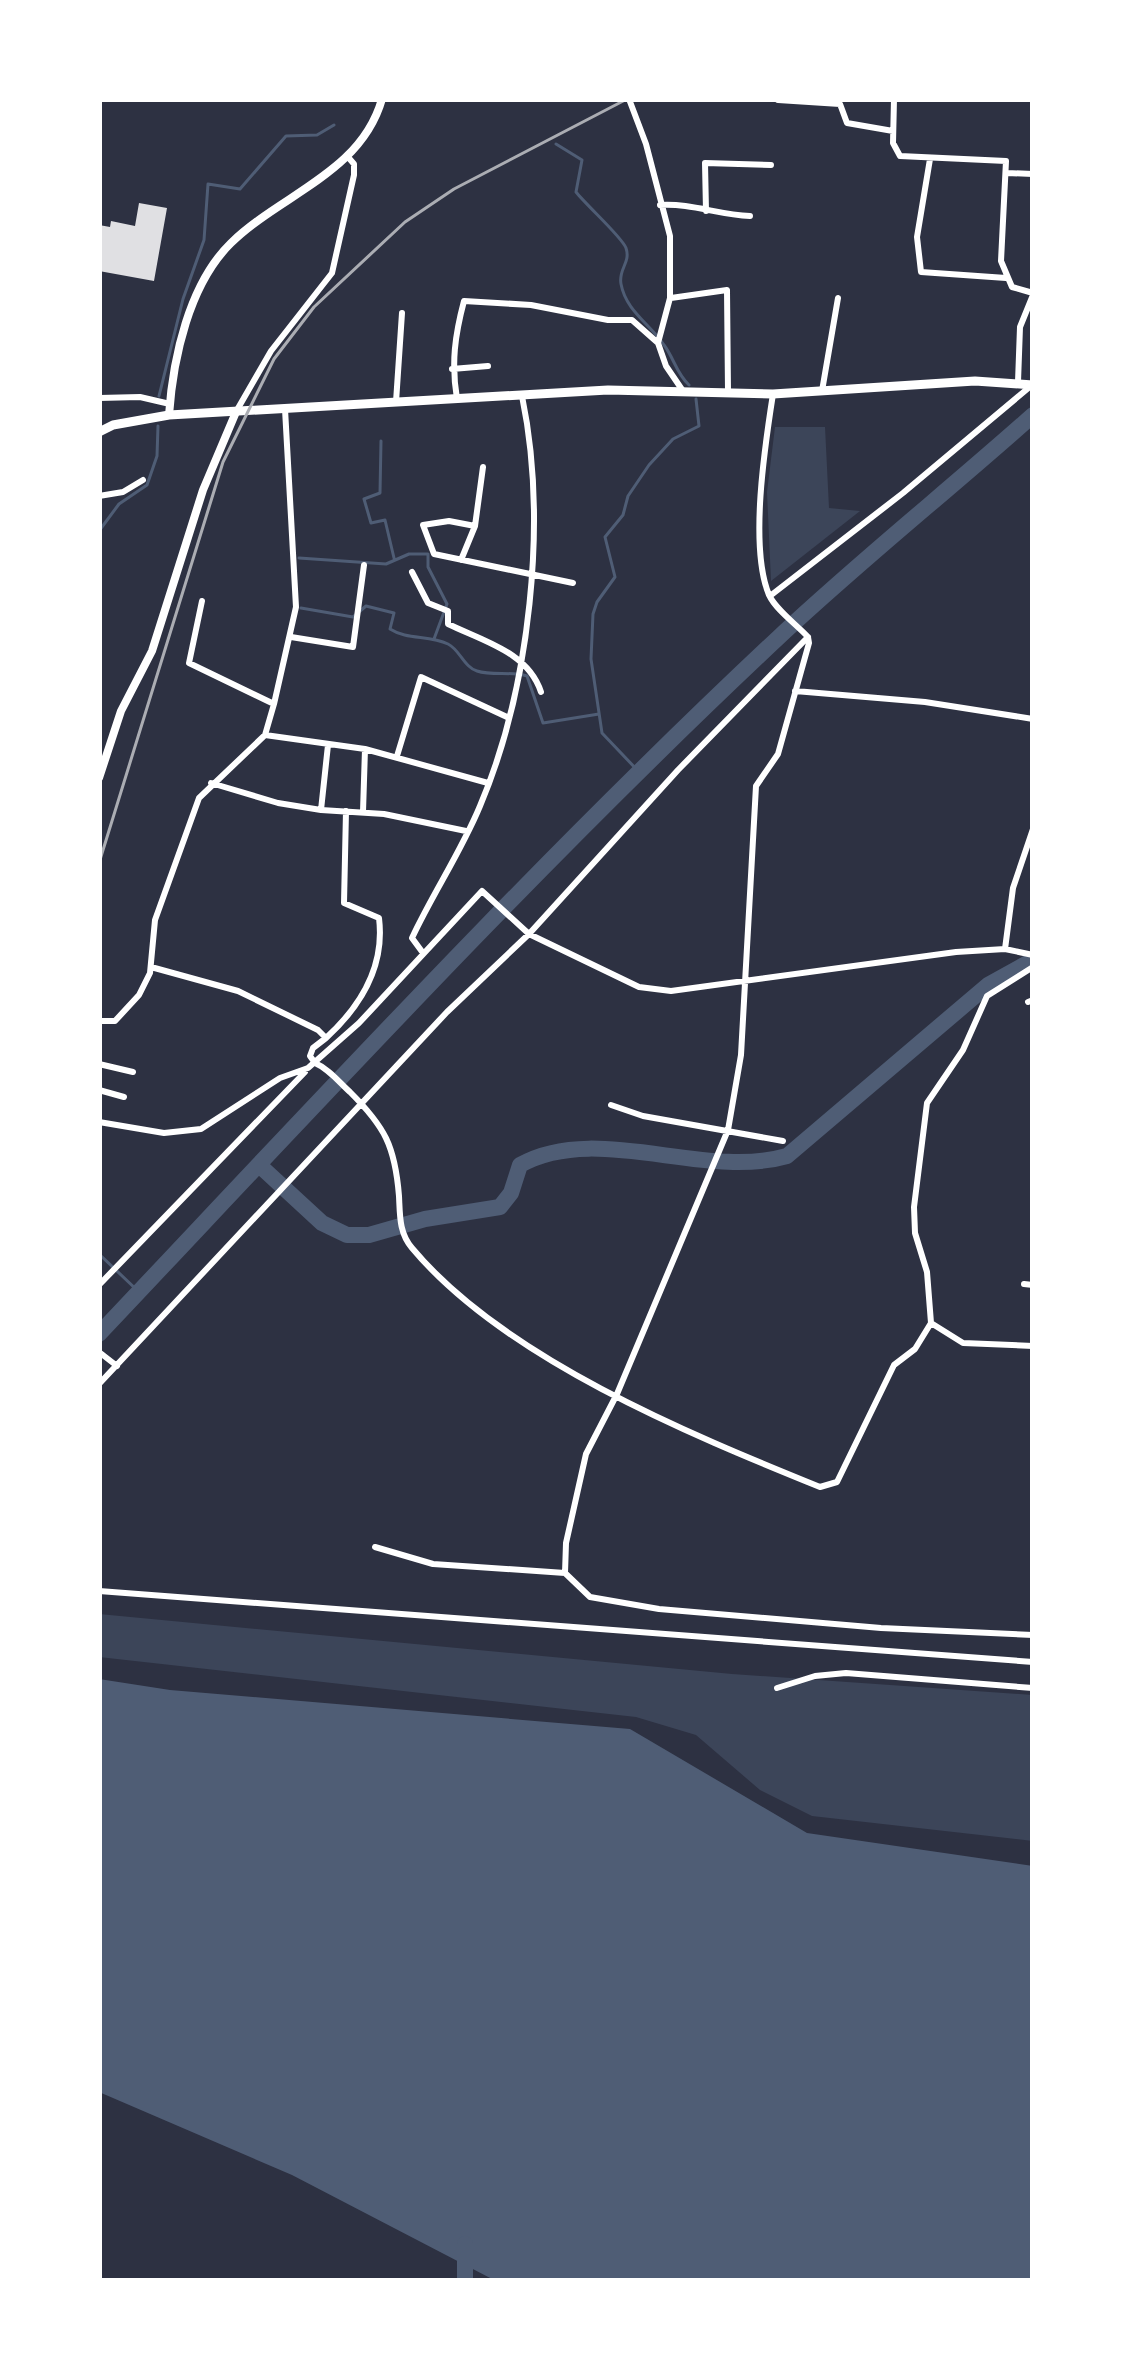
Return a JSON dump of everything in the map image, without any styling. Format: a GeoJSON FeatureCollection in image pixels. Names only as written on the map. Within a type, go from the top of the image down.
{"type":"FeatureCollection","features":[{"type":"Feature","properties":{"kind":"main road"},"geometry":{"type":"LineString","coordinates":[[169,410],[190,319],[203,278],[215,260],[233,240],[348,157],[369,130],[382,99]]}},
{"type":"Feature","properties":{"kind":"main road"},"geometry":{"type":"LineString","coordinates":[[99,432],[169,410],[608,390],[773,394],[974,381],[1032,385]]}},
{"type":"Feature","properties":{"kind":"main road"},"geometry":{"type":"LineString","coordinates":[[99,778],[121,710],[152,651],[208,475],[237,410]]}},
{"type":"Feature","properties":{"kind":"street"},"geometry":{"type":"LineString","coordinates":[[629,99],[670,236],[670,298],[658,344],[683,391]]}},
{"type":"Feature","properties":{"kind":"street"},"geometry":{"type":"LineString","coordinates":[[894,99],[894,151],[900,156],[1006,161],[1001,261],[1012,287],[1033,294],[1020,327],[1018,382]]}},
{"type":"Feature","properties":{"kind":"street"},"geometry":{"type":"LineString","coordinates":[[778,100],[840,104],[847,123],[893,130]]}},
{"type":"Feature","properties":{"kind":"street"},"geometry":{"type":"LineString","coordinates":[[237,410],[271,351],[332,273],[353,175],[354,164],[348,157]]}},
{"type":"Feature","properties":{"kind":"street"},"geometry":{"type":"LineString","coordinates":[[930,159],[917,237],[921,272],[1007,278]]}},
{"type":"Feature","properties":{"kind":"street"},"geometry":{"type":"LineString","coordinates":[[706,211],[705,164],[771,165]]}},
{"type":"Feature","properties":{"kind":"street"},"geometry":{"type":"LineString","coordinates":[[1006,173],[1033,175]]}},
{"type":"Feature","properties":{"kind":"street"},"geometry":{"type":"LineString","coordinates":[[660,205],[750,216]]}},
{"type":"Feature","properties":{"kind":"street"},"geometry":{"type":"LineString","coordinates":[[670,298],[727,290],[728,391]]}},
{"type":"Feature","properties":{"kind":"street"},"geometry":{"type":"LineString","coordinates":[[822,391],[838,298]]}},
{"type":"Feature","properties":{"kind":"street"},"geometry":{"type":"LineString","coordinates":[[457,399],[452,369],[464,301],[531,304],[608,320],[632,320],[658,344]]}},
{"type":"Feature","properties":{"kind":"street"},"geometry":{"type":"LineString","coordinates":[[396,402],[402,313]]}},
{"type":"Feature","properties":{"kind":"street"},"geometry":{"type":"LineString","coordinates":[[452,369],[488,366]]}},
{"type":"Feature","properties":{"kind":"street"},"geometry":{"type":"LineString","coordinates":[[772,599],[1032,385]]}},
{"type":"Feature","properties":{"kind":"street"},"geometry":{"type":"LineString","coordinates":[[773,394],[760,520],[772,599],[805,634]]}},
{"type":"Feature","properties":{"kind":"street"},"geometry":{"type":"LineString","coordinates":[[423,953],[412,938],[488,783],[520,659],[531,575],[532,441],[522,395]]}},
{"type":"Feature","properties":{"kind":"street"},"geometry":{"type":"LineString","coordinates":[[99,398],[140,397],[169,410]]}},
{"type":"Feature","properties":{"kind":"street"},"geometry":{"type":"LineString","coordinates":[[99,1021],[116,1021],[139,995],[151,967],[155,920],[194,809],[211,783],[265,735],[296,607],[284,408]]}},
{"type":"Feature","properties":{"kind":"street"},"geometry":{"type":"LineString","coordinates":[[461,560],[475,526],[483,467]]}},
{"type":"Feature","properties":{"kind":"street"},"geometry":{"type":"LineString","coordinates":[[99,496],[123,492],[143,480]]}},
{"type":"Feature","properties":{"kind":"street"},"geometry":{"type":"LineString","coordinates":[[475,526],[449,521],[423,525],[434,554],[572,583]]}},
{"type":"Feature","properties":{"kind":"street"},"geometry":{"type":"LineString","coordinates":[[291,637],[353,647],[364,565]]}},
{"type":"Feature","properties":{"kind":"street"},"geometry":{"type":"LineString","coordinates":[[412,572],[428,603],[448,611],[448,624],[520,659],[531,668],[541,692]]}},
{"type":"Feature","properties":{"kind":"street"},"geometry":{"type":"LineString","coordinates":[[202,601],[188,663],[274,704]]}},
{"type":"Feature","properties":{"kind":"street"},"geometry":{"type":"LineString","coordinates":[[565,1573],[566,1544],[586,1454],[715,1169],[728,1130],[741,1055],[756,786],[778,754],[805,634]]}},
{"type":"Feature","properties":{"kind":"street"},"geometry":{"type":"LineString","coordinates":[[99,1384],[359,1101],[530,934],[805,634]]}},
{"type":"Feature","properties":{"kind":"street"},"geometry":{"type":"LineString","coordinates":[[397,756],[421,677],[508,717]]}},
{"type":"Feature","properties":{"kind":"street"},"geometry":{"type":"LineString","coordinates":[[795,692],[926,701],[1033,719]]}},
{"type":"Feature","properties":{"kind":"street"},"geometry":{"type":"LineString","coordinates":[[265,735],[365,749],[488,783]]}},
{"type":"Feature","properties":{"kind":"street"},"geometry":{"type":"LineString","coordinates":[[321,811],[328,745]]}},
{"type":"Feature","properties":{"kind":"street"},"geometry":{"type":"LineString","coordinates":[[363,812],[365,749]]}},
{"type":"Feature","properties":{"kind":"street"},"geometry":{"type":"LineString","coordinates":[[211,783],[321,811],[363,812],[467,831]]}},
{"type":"Feature","properties":{"kind":"street"},"geometry":{"type":"LineString","coordinates":[[346,811],[344,903],[379,918],[380,959],[352,1011],[310,1056],[385,1132],[399,1215],[410,1246],[462,1297],[574,1373],[820,1487],[837,1482],[894,1364],[915,1349],[931,1323],[914,1207],[927,1102],[963,1050],[987,996],[1033,967]]}},
{"type":"Feature","properties":{"kind":"street"},"geometry":{"type":"LineString","coordinates":[[1005,949],[1013,888],[1033,829]]}},
{"type":"Feature","properties":{"kind":"street"},"geometry":{"type":"LineString","coordinates":[[99,1285],[359,1024],[482,891],[530,934],[639,987],[671,992],[1005,949],[1033,955]]}},
{"type":"Feature","properties":{"kind":"street"},"geometry":{"type":"LineString","coordinates":[[151,967],[238,991],[319,1030],[326,1038]]}},
{"type":"Feature","properties":{"kind":"street"},"geometry":{"type":"LineString","coordinates":[[99,1064],[133,1072]]}},
{"type":"Feature","properties":{"kind":"street"},"geometry":{"type":"LineString","coordinates":[[99,1122],[164,1133],[201,1129],[280,1078],[316,1066]]}},
{"type":"Feature","properties":{"kind":"street"},"geometry":{"type":"LineString","coordinates":[[99,1090],[124,1097]]}},
{"type":"Feature","properties":{"kind":"street"},"geometry":{"type":"LineString","coordinates":[[611,1105],[643,1116],[783,1141]]}},
{"type":"Feature","properties":{"kind":"street"},"geometry":{"type":"LineString","coordinates":[[931,1323],[963,1343],[1033,1346]]}},
{"type":"Feature","properties":{"kind":"street"},"geometry":{"type":"LineString","coordinates":[[100,1353],[117,1366]]}},
{"type":"Feature","properties":{"kind":"street"},"geometry":{"type":"LineString","coordinates":[[375,1547],[434,1564],[565,1573],[590,1597],[659,1609],[880,1628],[1033,1635]]}},
{"type":"Feature","properties":{"kind":"street"},"geometry":{"type":"LineString","coordinates":[[99,1591],[1033,1662]]}},
{"type":"Feature","properties":{"kind":"street"},"geometry":{"type":"LineString","coordinates":[[777,1688],[815,1676],[846,1673],[1033,1688]]}},
{"type":"Feature","properties":{"kind":"shaded area"},"geometry":{"type":"Polygon","coordinates":[[[775,427],[825,427],[829,508],[860,511],[771,581],[767,492],[775,427]]]}},
{"type":"Feature","properties":{"kind":"shaded area"},"geometry":{"type":"Polygon","coordinates":[[[99,1614],[732,1674],[1033,1695],[1033,1841],[812,1816],[760,1790],[696,1735],[636,1717],[99,1657],[99,1614]]]}},
{"type":"Feature","properties":{"kind":"shaded area"},"geometry":{"type":"Polygon","coordinates":[[[99,1679],[170,1690],[630,1729],[807,1833],[1033,1866],[1033,2281],[494,2280],[292,2175],[99,2092],[99,1679]]]}},
{"type":"Feature","properties":{"kind":"building"},"geometry":{"type":"Polygon","coordinates":[[[139,203],[167,208],[154,281],[99,271],[99,225],[110,227],[111,221],[135,226],[139,203]]]}},
{"type":"Feature","properties":{"kind":"waterway"},"geometry":{"type":"LineString","coordinates":[[159,396],[183,299],[204,240],[208,184],[240,189],[286,136],[317,135],[334,125]]}},
{"type":"Feature","properties":{"kind":"waterway"},"geometry":{"type":"LineString","coordinates":[[556,144],[582,160],[576,192],[626,248],[621,279],[624,294],[689,385]]}},
{"type":"Feature","properties":{"kind":"waterway"},"geometry":{"type":"LineString","coordinates":[[640,773],[602,733],[591,659],[593,614],[615,577],[605,537],[623,515],[628,496],[649,465],[673,439],[699,426],[696,399]]}},
{"type":"Feature","properties":{"kind":"waterway"},"geometry":{"type":"LineString","coordinates":[[99,1334],[604,806],[810,608],[1033,415]]}},
{"type":"Feature","properties":{"kind":"waterway"},"geometry":{"type":"LineString","coordinates":[[99,531],[119,504],[147,485],[157,456],[158,426]]}},
{"type":"Feature","properties":{"kind":"waterway"},"geometry":{"type":"LineString","coordinates":[[381,441],[380,493],[364,499],[371,523],[385,520],[394,558]]}},
{"type":"Feature","properties":{"kind":"waterway"},"geometry":{"type":"LineString","coordinates":[[299,558],[386,564],[409,554],[428,554],[428,567],[447,604],[434,639]]}},
{"type":"Feature","properties":{"kind":"waterway"},"geometry":{"type":"LineString","coordinates":[[301,608],[353,617],[366,606],[394,613],[390,629],[448,644],[473,669],[527,676],[543,723],[599,714]]}},
{"type":"Feature","properties":{"kind":"waterway"},"geometry":{"type":"LineString","coordinates":[[259,1165],[322,1223],[347,1235],[369,1235],[425,1219],[500,1207],[511,1193],[520,1165],[550,1153],[616,1150],[755,1162],[787,1156],[988,985],[1033,960]]}},
{"type":"Feature","properties":{"kind":"waterway"},"geometry":{"type":"LineString","coordinates":[[99,1254],[139,1292]]}},
{"type":"Feature","properties":{"kind":"waterway"},"geometry":{"type":"LineString","coordinates":[[465,2244],[465,2281]]}},
{"type":"Feature","properties":{"kind":"railway"},"geometry":{"type":"LineString","coordinates":[[99,863],[223,462],[274,359],[314,307],[405,222],[454,189],[627,99]]}}]}
